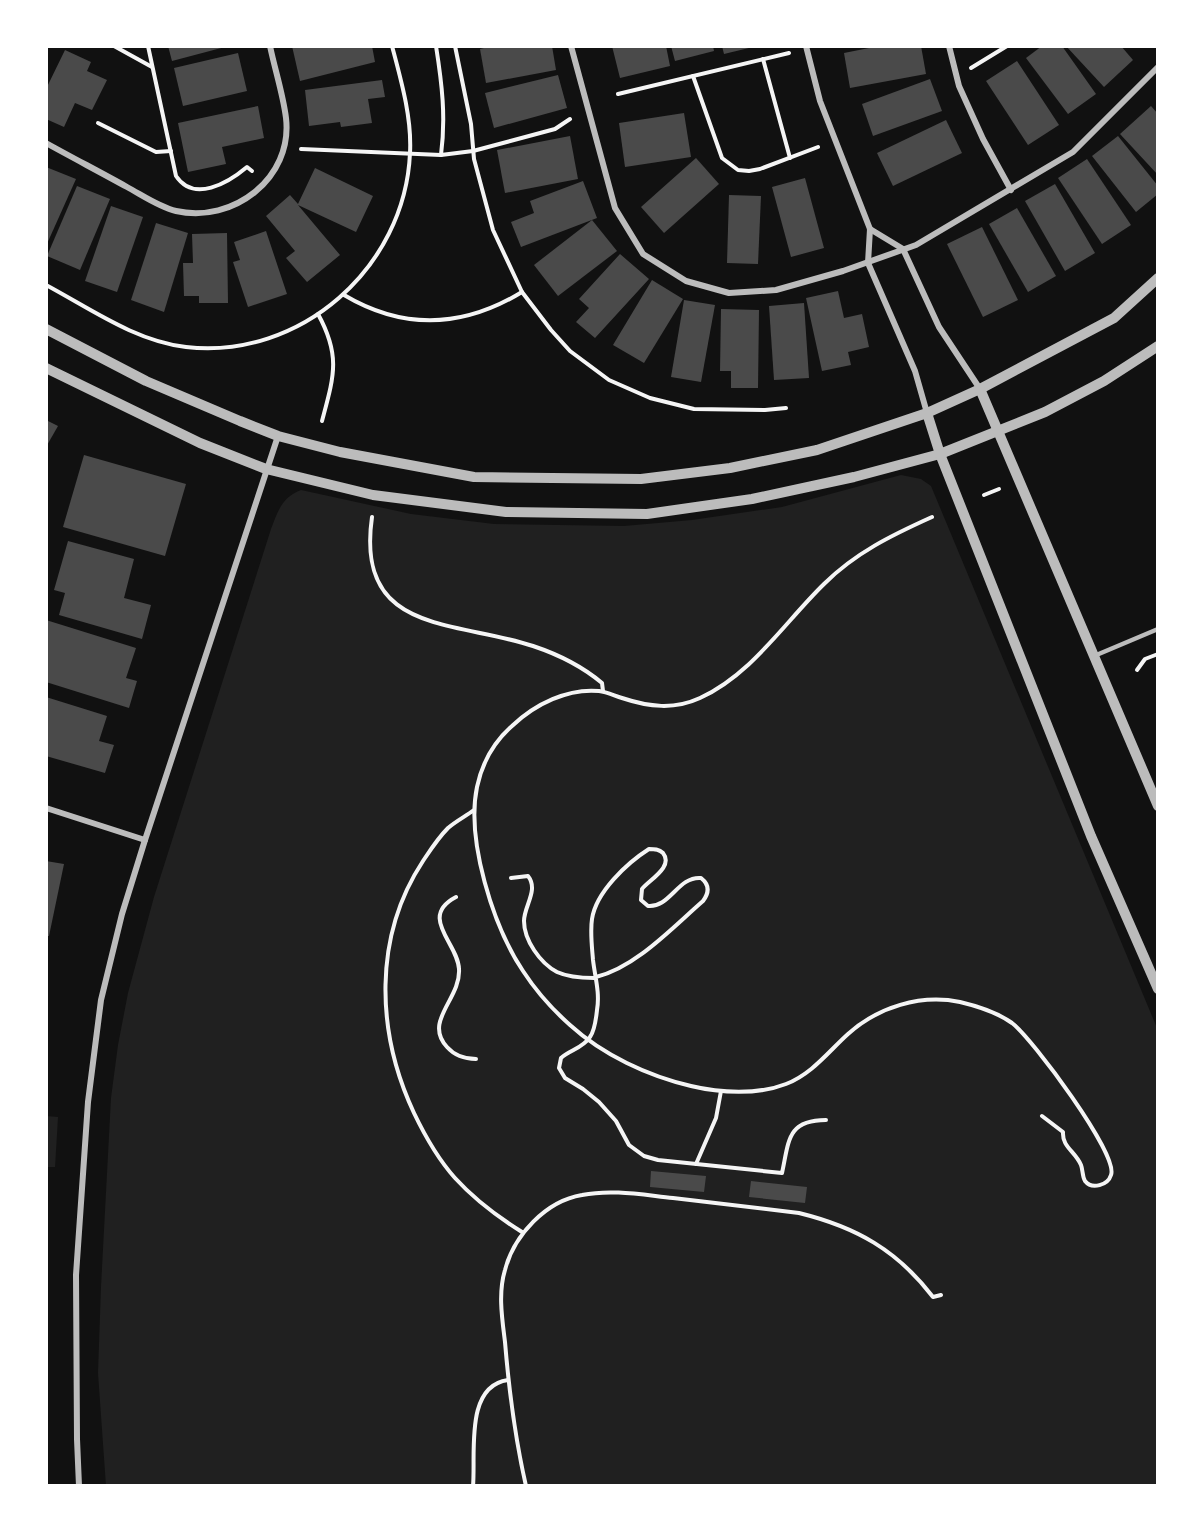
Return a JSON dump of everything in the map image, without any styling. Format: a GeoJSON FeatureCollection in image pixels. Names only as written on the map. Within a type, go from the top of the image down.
{"type":"FeatureCollection","features":[{"type":"Feature","properties":{"kind":"street"},"geometry":{"type":"LineString","coordinates":[[46,143],[148,199],[174,210],[201,214],[222,210],[248,199],[271,174],[280,161],[284,148],[286,119],[270,46]]}},
{"type":"Feature","properties":{"kind":"street"},"geometry":{"type":"LineString","coordinates":[[571,46],[615,208],[643,254],[686,281],[729,293],[776,290],[868,263],[916,245],[1073,152],[1158,68]]}},
{"type":"Feature","properties":{"kind":"street"},"geometry":{"type":"LineString","coordinates":[[949,46],[959,86],[983,139],[1011,190]]}},
{"type":"Feature","properties":{"kind":"street"},"geometry":{"type":"LineString","coordinates":[[806,48],[820,101],[870,229],[868,263],[909,355],[940,454],[1091,836],[1158,989]]}},
{"type":"Feature","properties":{"kind":"street"},"geometry":{"type":"LineString","coordinates":[[870,229],[903,249],[939,327],[980,389],[1158,806]]}},
{"type":"Feature","properties":{"kind":"street"},"geometry":{"type":"LineString","coordinates":[[46,329],[146,381],[278,436],[340,452],[474,477],[641,479],[730,468],[818,450],[927,413],[980,389],[1114,318],[1158,278]]}},
{"type":"Feature","properties":{"kind":"street"},"geometry":{"type":"LineString","coordinates":[[46,368],[200,443],[266,469],[373,495],[506,512],[647,514],[752,499],[854,477],[940,454],[1045,412],[1104,381],[1158,346]]}},
{"type":"Feature","properties":{"kind":"street"},"geometry":{"type":"LineString","coordinates":[[80,1485],[77,1439],[76,1275],[87,1102],[102,1000],[122,914],[145,840],[278,436]]}},
{"type":"Feature","properties":{"kind":"street"},"geometry":{"type":"LineString","coordinates":[[46,808],[145,840]]}},
{"type":"Feature","properties":{"kind":"lane"},"geometry":{"type":"LineString","coordinates":[[1094,656],[1158,629]]}},
{"type":"Feature","properties":{"kind":"path"},"geometry":{"type":"LineString","coordinates":[[114,46],[152,67]]}},
{"type":"Feature","properties":{"kind":"path"},"geometry":{"type":"LineString","coordinates":[[148,46],[176,176],[181,183],[187,187],[213,188],[237,175],[246,167],[252,171]]}},
{"type":"Feature","properties":{"kind":"path"},"geometry":{"type":"LineString","coordinates":[[46,285],[132,332],[156,341],[186,347],[218,348],[256,342],[286,332],[318,314],[344,296],[378,256],[397,216],[406,188],[410,135],[392,46]]}},
{"type":"Feature","properties":{"kind":"path"},"geometry":{"type":"LineString","coordinates":[[436,46],[445,128],[441,155]]}},
{"type":"Feature","properties":{"kind":"path"},"geometry":{"type":"LineString","coordinates":[[455,46],[471,124],[473,151],[493,230],[522,292],[550,330],[570,351],[609,380],[650,399],[694,409],[786,408]]}},
{"type":"Feature","properties":{"kind":"path"},"geometry":{"type":"LineString","coordinates":[[957,75],[1007,46]]}},
{"type":"Feature","properties":{"kind":"path"},"geometry":{"type":"LineString","coordinates":[[618,94],[806,48]]}},
{"type":"Feature","properties":{"kind":"path"},"geometry":{"type":"LineString","coordinates":[[763,59],[789,158]]}},
{"type":"Feature","properties":{"kind":"path"},"geometry":{"type":"LineString","coordinates":[[693,76],[722,158],[738,170],[749,171],[835,140]]}},
{"type":"Feature","properties":{"kind":"path"},"geometry":{"type":"LineString","coordinates":[[284,148],[441,155],[473,151],[555,129],[570,119]]}},
{"type":"Feature","properties":{"kind":"path"},"geometry":{"type":"LineString","coordinates":[[98,123],[156,152],[171,151]]}},
{"type":"Feature","properties":{"kind":"path"},"geometry":{"type":"LineString","coordinates":[[344,296],[378,313],[411,320],[431,321],[478,314],[501,305],[522,292]]}},
{"type":"Feature","properties":{"kind":"path"},"geometry":{"type":"LineString","coordinates":[[318,314],[327,330],[333,361],[333,377],[322,421]]}},
{"type":"Feature","properties":{"kind":"path"},"geometry":{"type":"LineString","coordinates":[[984,495],[999,489]]}},
{"type":"Feature","properties":{"kind":"path"},"geometry":{"type":"LineString","coordinates":[[372,517],[369,542],[371,563],[380,585],[393,602],[425,619],[458,630],[534,646],[595,676],[602,682],[603,691]]}},
{"type":"Feature","properties":{"kind":"path"},"geometry":{"type":"LineString","coordinates":[[932,517],[878,542],[835,573],[760,653],[744,668],[703,697],[686,703],[654,707],[603,691],[583,692],[547,701],[513,725],[499,740],[483,766],[474,810],[475,828],[486,886],[509,948],[537,990],[573,1028],[630,1064],[659,1077],[690,1086],[721,1091],[768,1089],[788,1083],[811,1070],[862,1022],[883,1010],[905,1003],[929,1000],[958,1002],[984,1009],[1011,1022],[1029,1039],[1075,1101],[1102,1146],[1112,1166],[1109,1180],[1103,1185],[1088,1184],[1077,1159],[1064,1144],[1063,1132],[1042,1116]]}},
{"type":"Feature","properties":{"kind":"path"},"geometry":{"type":"LineString","coordinates":[[1137,670],[1145,659],[1158,654]]}},
{"type":"Feature","properties":{"kind":"path"},"geometry":{"type":"LineString","coordinates":[[474,810],[449,827],[436,841],[412,878],[391,939],[385,973],[387,1019],[395,1063],[406,1095],[437,1155],[454,1177],[476,1199],[522,1232]]}},
{"type":"Feature","properties":{"kind":"path"},"geometry":{"type":"LineString","coordinates":[[511,878],[528,876],[532,882],[532,892],[524,914],[524,929],[533,948],[557,972],[583,978],[596,977],[617,970],[636,959],[703,901],[708,891],[704,880],[690,879],[659,905],[648,906],[641,900],[642,889],[664,866],[665,856],[655,849],[649,849],[605,889],[594,909],[591,934],[596,977],[598,1003],[592,1033],[589,1039],[561,1059],[559,1068],[561,1073],[600,1102],[611,1114],[636,1152],[658,1160],[782,1173],[790,1138],[797,1127],[810,1120],[826,1120]]}},
{"type":"Feature","properties":{"kind":"path"},"geometry":{"type":"LineString","coordinates":[[456,897],[447,902],[440,916],[442,932],[457,955],[460,976],[455,994],[439,1024],[443,1042],[450,1050],[459,1056],[476,1059]]}},
{"type":"Feature","properties":{"kind":"path"},"geometry":{"type":"LineString","coordinates":[[696,1164],[716,1118],[721,1091]]}},
{"type":"Feature","properties":{"kind":"path"},"geometry":{"type":"LineString","coordinates":[[526,1485],[508,1380],[502,1286],[508,1261],[522,1232],[542,1214],[561,1202],[581,1195],[620,1192],[799,1213],[845,1226],[870,1239],[910,1270],[933,1297],[941,1295]]}},
{"type":"Feature","properties":{"kind":"path"},"geometry":{"type":"LineString","coordinates":[[472,1485],[473,1430],[482,1400],[488,1391],[501,1381],[508,1380]]}},
{"type":"Feature","properties":{"kind":"shaded area"},"geometry":{"type":"Polygon","coordinates":[[[901,475],[921,479],[931,486],[1157,1028],[1157,1485],[106,1486],[98,1373],[111,1098],[118,1045],[128,993],[154,897],[271,529],[285,501],[301,490],[411,514],[494,524],[624,526],[692,520],[782,507],[901,475]]]}},
{"type":"Feature","properties":{"kind":"shaded area"},"geometry":{"type":"Polygon","coordinates":[[[46,1116],[58,1117],[55,1167],[47,1167],[46,1116]]]}},
{"type":"Feature","properties":{"kind":"building"},"geometry":{"type":"Polygon","coordinates":[[[168,46],[225,46],[225,47],[172,61],[168,46]]]}},
{"type":"Feature","properties":{"kind":"building"},"geometry":{"type":"Polygon","coordinates":[[[292,46],[372,46],[375,62],[300,81],[292,46]]]}},
{"type":"Feature","properties":{"kind":"building"},"geometry":{"type":"Polygon","coordinates":[[[492,46],[552,46],[556,70],[486,83],[480,49],[492,46]]]}},
{"type":"Feature","properties":{"kind":"building"},"geometry":{"type":"Polygon","coordinates":[[[612,46],[666,46],[670,66],[620,78],[612,46]]]}},
{"type":"Feature","properties":{"kind":"building"},"geometry":{"type":"Polygon","coordinates":[[[671,46],[713,46],[714,51],[675,61],[671,46]]]}},
{"type":"Feature","properties":{"kind":"building"},"geometry":{"type":"Polygon","coordinates":[[[722,46],[753,46],[753,47],[724,54],[722,46]]]}},
{"type":"Feature","properties":{"kind":"building"},"geometry":{"type":"Polygon","coordinates":[[[879,46],[921,46],[926,74],[850,88],[844,53],[879,46]]]}},
{"type":"Feature","properties":{"kind":"building"},"geometry":{"type":"Polygon","coordinates":[[[1042,46],[1062,46],[1096,94],[1068,114],[1026,58],[1042,46]]]}},
{"type":"Feature","properties":{"kind":"building"},"geometry":{"type":"Polygon","coordinates":[[[1066,46],[1121,46],[1133,60],[1104,87],[1066,46]]]}},
{"type":"Feature","properties":{"kind":"building"},"geometry":{"type":"Polygon","coordinates":[[[65,50],[91,62],[87,71],[107,80],[92,110],[75,103],[64,127],[46,119],[46,89],[65,50]]]}},
{"type":"Feature","properties":{"kind":"building"},"geometry":{"type":"Polygon","coordinates":[[[238,53],[247,91],[183,106],[174,68],[238,53]]]}},
{"type":"Feature","properties":{"kind":"building"},"geometry":{"type":"Polygon","coordinates":[[[1017,61],[1059,125],[1028,145],[986,81],[1017,61]]]}},
{"type":"Feature","properties":{"kind":"building"},"geometry":{"type":"Polygon","coordinates":[[[558,75],[567,108],[494,128],[485,93],[558,75]]]}},
{"type":"Feature","properties":{"kind":"building"},"geometry":{"type":"Polygon","coordinates":[[[930,79],[942,111],[873,136],[862,104],[930,79]]]}},
{"type":"Feature","properties":{"kind":"building"},"geometry":{"type":"Polygon","coordinates":[[[382,80],[385,97],[368,99],[372,123],[341,127],[340,122],[309,126],[305,90],[382,80]]]}},
{"type":"Feature","properties":{"kind":"building"},"geometry":{"type":"Polygon","coordinates":[[[258,106],[264,138],[222,147],[226,164],[188,172],[178,123],[258,106]]]}},
{"type":"Feature","properties":{"kind":"building"},"geometry":{"type":"Polygon","coordinates":[[[1151,106],[1158,114],[1158,175],[1120,134],[1151,106]]]}},
{"type":"Feature","properties":{"kind":"building"},"geometry":{"type":"Polygon","coordinates":[[[684,113],[691,157],[625,167],[619,123],[684,113]]]}},
{"type":"Feature","properties":{"kind":"building"},"geometry":{"type":"Polygon","coordinates":[[[946,120],[962,153],[893,186],[877,153],[946,120]]]}},
{"type":"Feature","properties":{"kind":"building"},"geometry":{"type":"Polygon","coordinates":[[[570,136],[578,179],[505,193],[497,150],[570,136]]]}},
{"type":"Feature","properties":{"kind":"building"},"geometry":{"type":"Polygon","coordinates":[[[1118,136],[1158,186],[1158,194],[1136,212],[1092,156],[1118,136]]]}},
{"type":"Feature","properties":{"kind":"building"},"geometry":{"type":"Polygon","coordinates":[[[696,158],[719,184],[664,233],[641,207],[696,158]]]}},
{"type":"Feature","properties":{"kind":"building"},"geometry":{"type":"Polygon","coordinates":[[[1087,159],[1131,225],[1102,244],[1058,178],[1087,159]]]}},
{"type":"Feature","properties":{"kind":"building"},"geometry":{"type":"Polygon","coordinates":[[[46,167],[76,179],[46,246],[46,167]]]}},
{"type":"Feature","properties":{"kind":"building"},"geometry":{"type":"Polygon","coordinates":[[[315,168],[373,196],[356,232],[298,205],[340,255],[307,282],[286,258],[295,251],[266,216],[290,195],[298,204],[315,168]]]}},
{"type":"Feature","properties":{"kind":"building"},"geometry":{"type":"Polygon","coordinates":[[[805,178],[824,248],[791,257],[772,187],[805,178]]]}},
{"type":"Feature","properties":{"kind":"building"},"geometry":{"type":"Polygon","coordinates":[[[583,181],[597,218],[521,247],[511,222],[534,213],[530,201],[583,181]]]}},
{"type":"Feature","properties":{"kind":"building"},"geometry":{"type":"Polygon","coordinates":[[[1055,184],[1095,253],[1065,271],[1025,201],[1055,184]]]}},
{"type":"Feature","properties":{"kind":"building"},"geometry":{"type":"Polygon","coordinates":[[[77,186],[110,199],[80,270],[47,256],[77,186]]]}},
{"type":"Feature","properties":{"kind":"building"},"geometry":{"type":"Polygon","coordinates":[[[729,195],[761,196],[758,264],[727,263],[729,195]]]}},
{"type":"Feature","properties":{"kind":"building"},"geometry":{"type":"Polygon","coordinates":[[[111,206],[143,217],[117,292],[85,281],[111,206]]]}},
{"type":"Feature","properties":{"kind":"building"},"geometry":{"type":"Polygon","coordinates":[[[1017,208],[1056,276],[1028,292],[989,224],[1017,208]]]}},
{"type":"Feature","properties":{"kind":"building"},"geometry":{"type":"Polygon","coordinates":[[[592,220],[617,251],[558,296],[534,265],[592,220]]]}},
{"type":"Feature","properties":{"kind":"building"},"geometry":{"type":"Polygon","coordinates":[[[156,223],[188,233],[164,312],[131,300],[156,223]]]}},
{"type":"Feature","properties":{"kind":"building"},"geometry":{"type":"Polygon","coordinates":[[[982,227],[1018,300],[983,317],[947,244],[982,227]]]}},
{"type":"Feature","properties":{"kind":"building"},"geometry":{"type":"Polygon","coordinates":[[[266,231],[287,294],[248,307],[233,262],[240,260],[234,242],[266,231]]]}},
{"type":"Feature","properties":{"kind":"building"},"geometry":{"type":"Polygon","coordinates":[[[227,233],[228,303],[199,303],[199,296],[184,296],[183,263],[193,263],[192,234],[227,233]]]}},
{"type":"Feature","properties":{"kind":"building"},"geometry":{"type":"Polygon","coordinates":[[[620,254],[649,279],[595,338],[576,322],[589,308],[579,299],[620,254]]]}},
{"type":"Feature","properties":{"kind":"building"},"geometry":{"type":"Polygon","coordinates":[[[652,280],[683,299],[644,363],[613,345],[652,280]]]}},
{"type":"Feature","properties":{"kind":"building"},"geometry":{"type":"Polygon","coordinates":[[[838,291],[844,318],[862,314],[869,347],[848,352],[851,365],[822,371],[806,298],[838,291]]]}},
{"type":"Feature","properties":{"kind":"building"},"geometry":{"type":"Polygon","coordinates":[[[684,300],[715,305],[701,382],[671,377],[684,300]]]}},
{"type":"Feature","properties":{"kind":"building"},"geometry":{"type":"Polygon","coordinates":[[[804,303],[809,378],[774,380],[769,306],[804,303]]]}},
{"type":"Feature","properties":{"kind":"building"},"geometry":{"type":"Polygon","coordinates":[[[721,309],[759,310],[758,388],[731,388],[731,371],[720,371],[721,309]]]}},
{"type":"Feature","properties":{"kind":"building"},"geometry":{"type":"Polygon","coordinates":[[[46,420],[58,426],[46,447],[46,420]]]}},
{"type":"Feature","properties":{"kind":"building"},"geometry":{"type":"Polygon","coordinates":[[[84,455],[186,484],[165,556],[63,527],[84,455]]]}},
{"type":"Feature","properties":{"kind":"building"},"geometry":{"type":"Polygon","coordinates":[[[68,541],[134,559],[124,598],[151,605],[142,639],[59,615],[65,593],[54,590],[68,541]]]}},
{"type":"Feature","properties":{"kind":"building"},"geometry":{"type":"Polygon","coordinates":[[[46,620],[136,648],[126,678],[137,681],[129,708],[46,682],[46,620]]]}},
{"type":"Feature","properties":{"kind":"building"},"geometry":{"type":"Polygon","coordinates":[[[46,697],[107,716],[99,741],[114,745],[105,773],[46,756],[46,697]]]}},
{"type":"Feature","properties":{"kind":"building"},"geometry":{"type":"Polygon","coordinates":[[[46,861],[64,864],[49,936],[46,936],[46,861]]]}},
{"type":"Feature","properties":{"kind":"building"},"geometry":{"type":"Polygon","coordinates":[[[651,1171],[706,1176],[704,1192],[650,1187],[651,1171]]]}},
{"type":"Feature","properties":{"kind":"building"},"geometry":{"type":"Polygon","coordinates":[[[751,1181],[807,1187],[805,1203],[749,1197],[751,1181]]]}}]}
